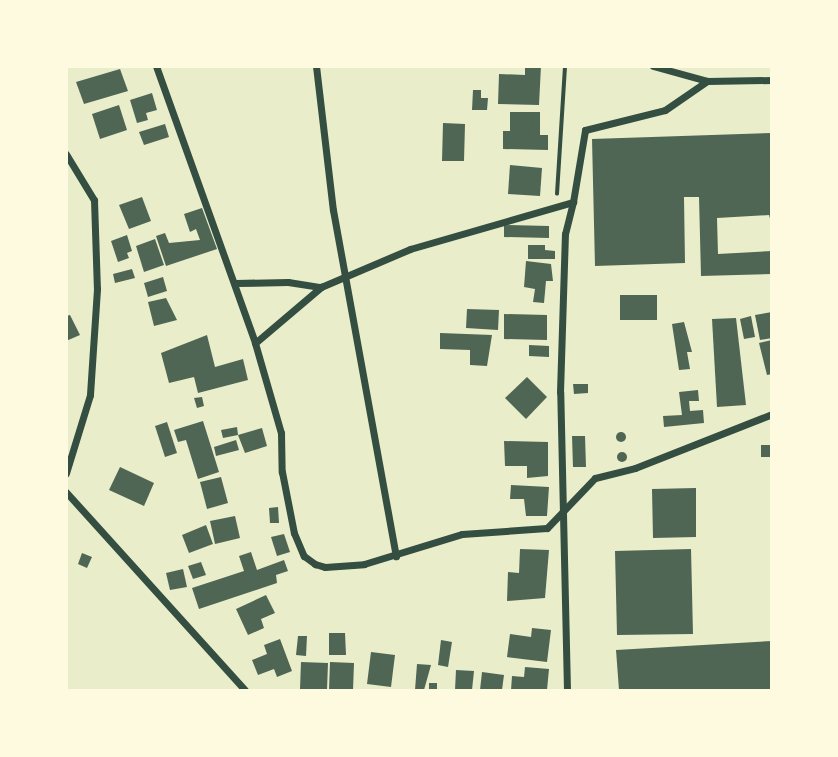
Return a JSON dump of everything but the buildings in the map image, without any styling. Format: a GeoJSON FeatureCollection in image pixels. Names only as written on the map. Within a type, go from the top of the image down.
{"type":"FeatureCollection","features":[{"type":"Feature","properties":{"kind":"street"},"geometry":{"type":"LineString","coordinates":[[156,66],[236,283],[255,344],[281,433],[282,472],[293,533],[304,556],[325,567],[396,556],[462,534],[536,531],[563,514],[594,478],[635,468],[772,414]]}},
{"type":"Feature","properties":{"kind":"street"},"geometry":{"type":"LineString","coordinates":[[316,66],[333,210],[348,277],[396,556]]}},
{"type":"Feature","properties":{"kind":"street"},"geometry":{"type":"LineString","coordinates":[[653,66],[707,81],[772,80]]}},
{"type":"Feature","properties":{"kind":"street"},"geometry":{"type":"LineString","coordinates":[[567,691],[563,514],[563,278],[565,234],[585,130],[665,110],[707,81]]}},
{"type":"Feature","properties":{"kind":"street"},"geometry":{"type":"LineString","coordinates":[[66,154],[94,200],[97,289],[90,395],[66,473]]}},
{"type":"Feature","properties":{"kind":"street"},"geometry":{"type":"LineString","coordinates":[[255,344],[321,287],[410,249],[513,216],[558,209],[573,202]]}},
{"type":"Feature","properties":{"kind":"street"},"geometry":{"type":"LineString","coordinates":[[236,283],[288,282],[321,287]]}},
{"type":"Feature","properties":{"kind":"street"},"geometry":{"type":"LineString","coordinates":[[66,492],[245,691]]}},
{"type":"Feature","properties":{"kind":"path"},"geometry":{"type":"LineString","coordinates":[[558,209],[565,66]]}}]}
